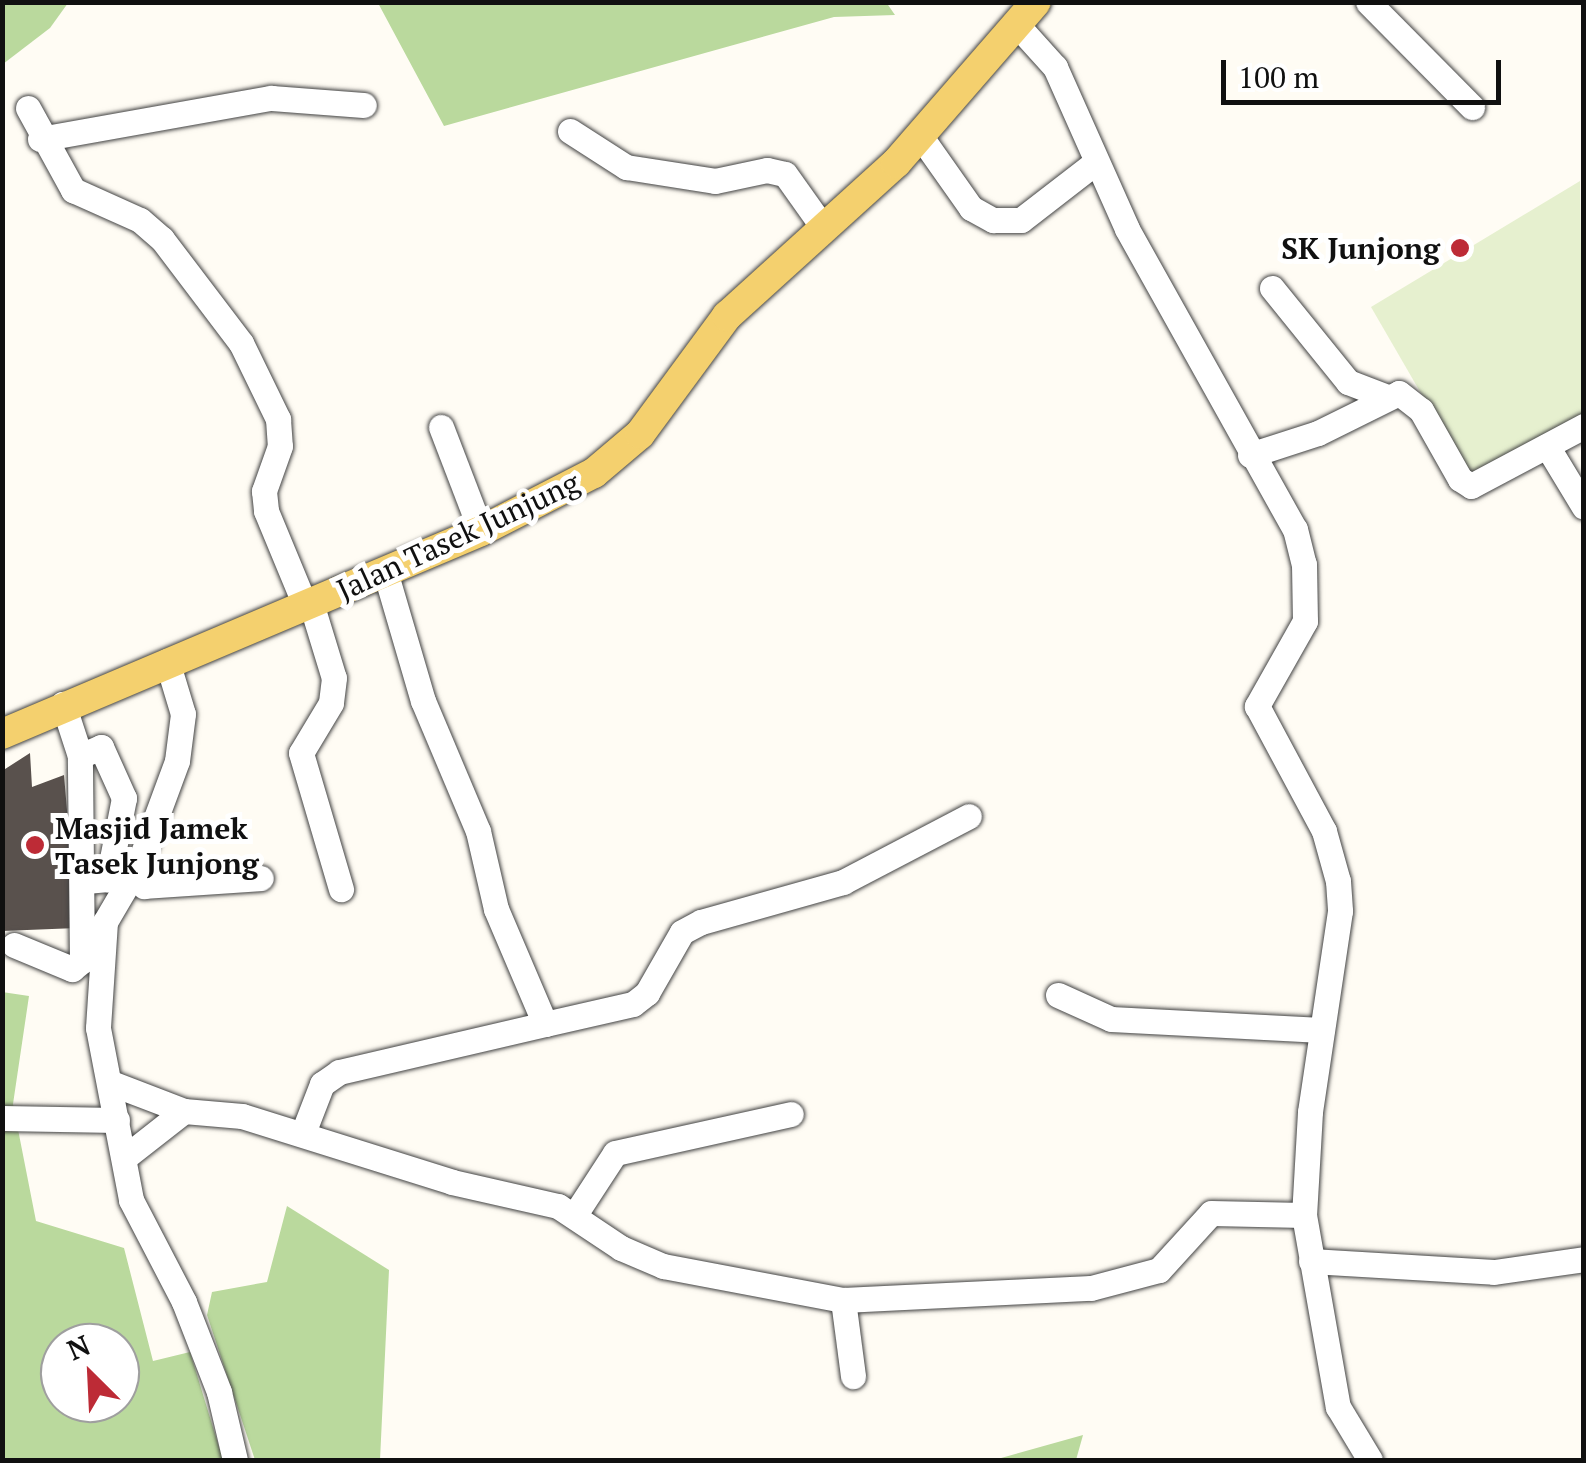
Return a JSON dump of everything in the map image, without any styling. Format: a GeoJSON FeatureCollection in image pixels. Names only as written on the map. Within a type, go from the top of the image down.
{"type":"FeatureCollection","features":[{"type":"Feature","properties":{"kind":"main road","name":"Jalan Tasek Junjung"},"geometry":{"type":"LineString","coordinates":[[2,734],[63,704],[481,531],[573,487],[624,450],[727,316],[920,136],[1026,14]]}},
{"type":"Feature","properties":{"kind":"street"},"geometry":{"type":"LineString","coordinates":[[1368,2],[1472,107]]}},
{"type":"Feature","properties":{"kind":"street"},"geometry":{"type":"LineString","coordinates":[[1026,14],[1055,68],[1096,162],[1250,455],[1295,529],[1304,564],[1305,621],[1258,706],[1324,832],[1338,881],[1340,911],[1322,1030],[1304,1215],[1338,1407],[1370,1460]]}},
{"type":"Feature","properties":{"kind":"street"},"geometry":{"type":"LineString","coordinates":[[40,139],[272,98],[364,105]]}},
{"type":"Feature","properties":{"kind":"street"},"geometry":{"type":"LineString","coordinates":[[28,108],[40,139],[72,190],[140,220],[162,240],[241,342],[278,419],[280,446],[264,491],[266,512],[308,604],[334,678],[331,703],[301,753],[341,889]]}},
{"type":"Feature","properties":{"kind":"street"},"geometry":{"type":"LineString","coordinates":[[570,131],[626,167],[715,181],[767,170],[785,174],[822,226]]}},
{"type":"Feature","properties":{"kind":"street"},"geometry":{"type":"LineString","coordinates":[[920,136],[971,208],[993,220],[1022,220],[1096,162]]}},
{"type":"Feature","properties":{"kind":"street"},"geometry":{"type":"LineString","coordinates":[[1272,288],[1348,382],[1384,396]]}},
{"type":"Feature","properties":{"kind":"street"},"geometry":{"type":"LineString","coordinates":[[1250,455],[1318,433],[1384,396],[1399,393],[1422,410],[1465,484],[1479,485],[1584,426]]}},
{"type":"Feature","properties":{"kind":"street"},"geometry":{"type":"LineString","coordinates":[[442,427],[481,531]]}},
{"type":"Feature","properties":{"kind":"street"},"geometry":{"type":"LineString","coordinates":[[1547,446],[1584,507]]}},
{"type":"Feature","properties":{"kind":"street"},"geometry":{"type":"LineString","coordinates":[[386,571],[423,700],[478,831],[496,909],[544,1024]]}},
{"type":"Feature","properties":{"kind":"street"},"geometry":{"type":"LineString","coordinates":[[167,661],[184,714],[182,737],[132,873],[105,922],[99,959],[98,1028],[132,1200],[184,1302],[218,1392],[234,1460]]}},
{"type":"Feature","properties":{"kind":"street"},"geometry":{"type":"LineString","coordinates":[[14,945],[72,969],[82,962],[80,756],[63,704]]}},
{"type":"Feature","properties":{"kind":"street"},"geometry":{"type":"LineString","coordinates":[[80,756],[101,747],[124,798],[108,879],[82,881]]}},
{"type":"Feature","properties":{"kind":"street"},"geometry":{"type":"LineString","coordinates":[[303,1133],[322,1084],[339,1072],[633,1004],[647,993],[682,932],[700,922],[842,882],[969,816]]}},
{"type":"Feature","properties":{"kind":"street"},"geometry":{"type":"LineString","coordinates":[[132,873],[144,886],[261,878]]}},
{"type":"Feature","properties":{"kind":"street"},"geometry":{"type":"LineString","coordinates":[[1058,995],[1111,1019],[1322,1030]]}},
{"type":"Feature","properties":{"kind":"street"},"geometry":{"type":"LineString","coordinates":[[110,1083],[184,1112],[242,1116],[452,1182],[526,1194],[663,1266],[718,1282],[844,1300],[1091,1288],[1159,1270],[1211,1213],[1304,1215]]}},
{"type":"Feature","properties":{"kind":"street"},"geometry":{"type":"LineString","coordinates":[[124,1158],[184,1112]]}},
{"type":"Feature","properties":{"kind":"street"},"geometry":{"type":"LineString","coordinates":[[574,1216],[614,1153],[791,1114]]}},
{"type":"Feature","properties":{"kind":"street"},"geometry":{"type":"LineString","coordinates":[[2,1118],[117,1120]]}},
{"type":"Feature","properties":{"kind":"street"},"geometry":{"type":"LineString","coordinates":[[1311,1261],[1494,1272],[1584,1260]]}},
{"type":"Feature","properties":{"kind":"street"},"geometry":{"type":"LineString","coordinates":[[844,1300],[852,1376]]}},
{"type":"Feature","properties":{"kind":"green space"},"geometry":{"type":"Polygon","coordinates":[[[3,2],[68,3],[50,28],[3,64],[3,2]]]}},
{"type":"Feature","properties":{"kind":"green space"},"geometry":{"type":"Polygon","coordinates":[[[886,2],[895,15],[834,17],[444,126],[378,3],[886,2]]]}},
{"type":"Feature","properties":{"kind":"green space"},"geometry":{"type":"Polygon","coordinates":[[[1580,181],[1583,414],[1470,478],[1371,307],[1580,181]]]}},
{"type":"Feature","properties":{"kind":"green space"},"geometry":{"type":"Polygon","coordinates":[[[2,992],[29,996],[13,1104],[36,1221],[124,1248],[153,1361],[190,1352],[223,1460],[3,1460],[2,992]]]}},
{"type":"Feature","properties":{"kind":"green space"},"geometry":{"type":"Polygon","coordinates":[[[287,1206],[389,1270],[380,1460],[255,1460],[207,1315],[212,1292],[267,1282],[287,1206]]]}},
{"type":"Feature","properties":{"kind":"green space"},"geometry":{"type":"Polygon","coordinates":[[[1083,1435],[1076,1460],[994,1460],[1083,1435]]]}},
{"type":"Feature","properties":{"kind":"building","name":"Masjid Jamek Tasek Junjong"},"geometry":{"type":"Polygon","coordinates":[[[30,753],[32,787],[64,775],[77,928],[2,931],[2,771],[30,753]]]}},
{"type":"Feature","properties":{"kind":"place","name":"SK Junjong"},"geometry":{"type":"Point","coordinates":[1460,248]}},
{"type":"Feature","properties":{"kind":"place","name":"Masjid Jamek Tasek Junjong"},"geometry":{"type":"Point","coordinates":[35,845]}}]}
